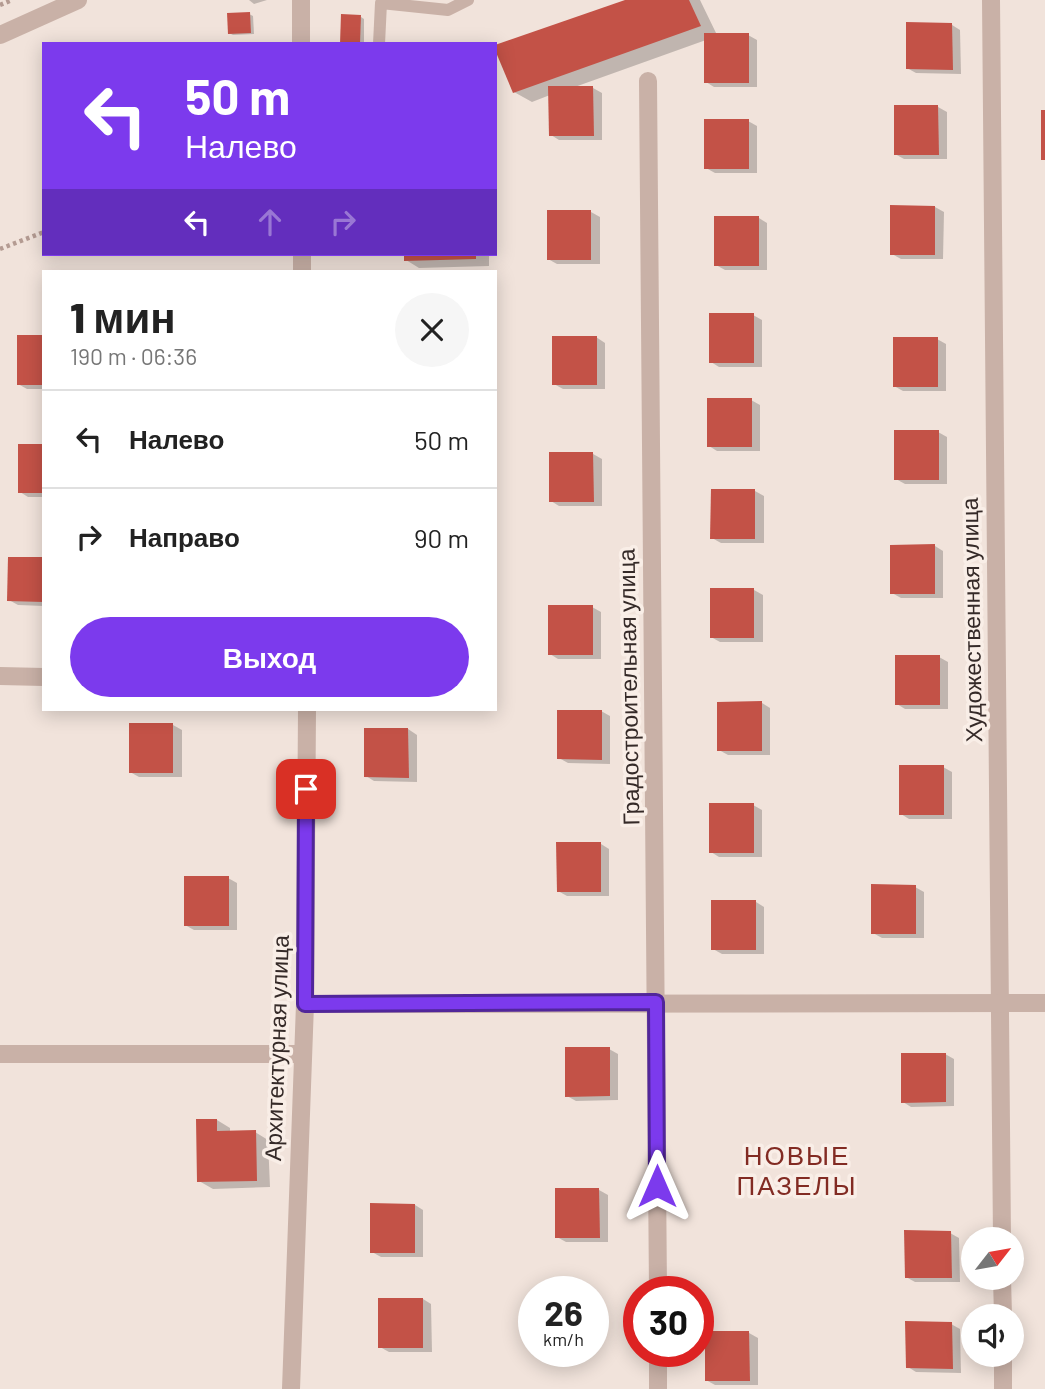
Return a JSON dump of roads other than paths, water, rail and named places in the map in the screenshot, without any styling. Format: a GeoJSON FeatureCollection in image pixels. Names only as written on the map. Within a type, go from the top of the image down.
{"type":"FeatureCollection","features":[{"type":"Feature","properties":{"kind":"street"},"geometry":{"type":"LineString","coordinates":[[0,35],[52,6],[78,0]]}},
{"type":"Feature","properties":{"kind":"street"},"geometry":{"type":"LineString","coordinates":[[301,0],[301,42]]}},
{"type":"Feature","properties":{"kind":"street","name":"Художественная улица"},"geometry":{"type":"LineString","coordinates":[[991,0],[1002,1227]]}},
{"type":"Feature","properties":{"kind":"street","name":"Градостроительная улица"},"geometry":{"type":"LineString","coordinates":[[648,81],[658,1276]]}},
{"type":"Feature","properties":{"kind":"street"},"geometry":{"type":"LineString","coordinates":[[0,676],[42,677]]}},
{"type":"Feature","properties":{"kind":"street","name":"Архитектурная улица"},"geometry":{"type":"LineString","coordinates":[[291,1389],[305,1004],[307,711]]}},
{"type":"Feature","properties":{"kind":"street"},"geometry":{"type":"LineString","coordinates":[[305,1004],[1045,1003]]}},
{"type":"Feature","properties":{"kind":"street"},"geometry":{"type":"LineString","coordinates":[[0,1054],[303,1054]]}},
{"type":"Feature","properties":{"kind":"street"},"geometry":{"type":"LineString","coordinates":[[658,1367],[658,1389]]}},
{"type":"Feature","properties":{"kind":"street"},"geometry":{"type":"LineString","coordinates":[[1003,1367],[1003,1389]]}},
{"type":"Feature","properties":{"kind":"lane"},"geometry":{"type":"LineString","coordinates":[[379,42],[380,1],[448,10],[468,0]]}},
{"type":"Feature","properties":{"kind":"district","name":"НОВЫЕ ПАЗЕЛЫ"},"geometry":{"type":"Point","coordinates":[797,1171]}}]}
